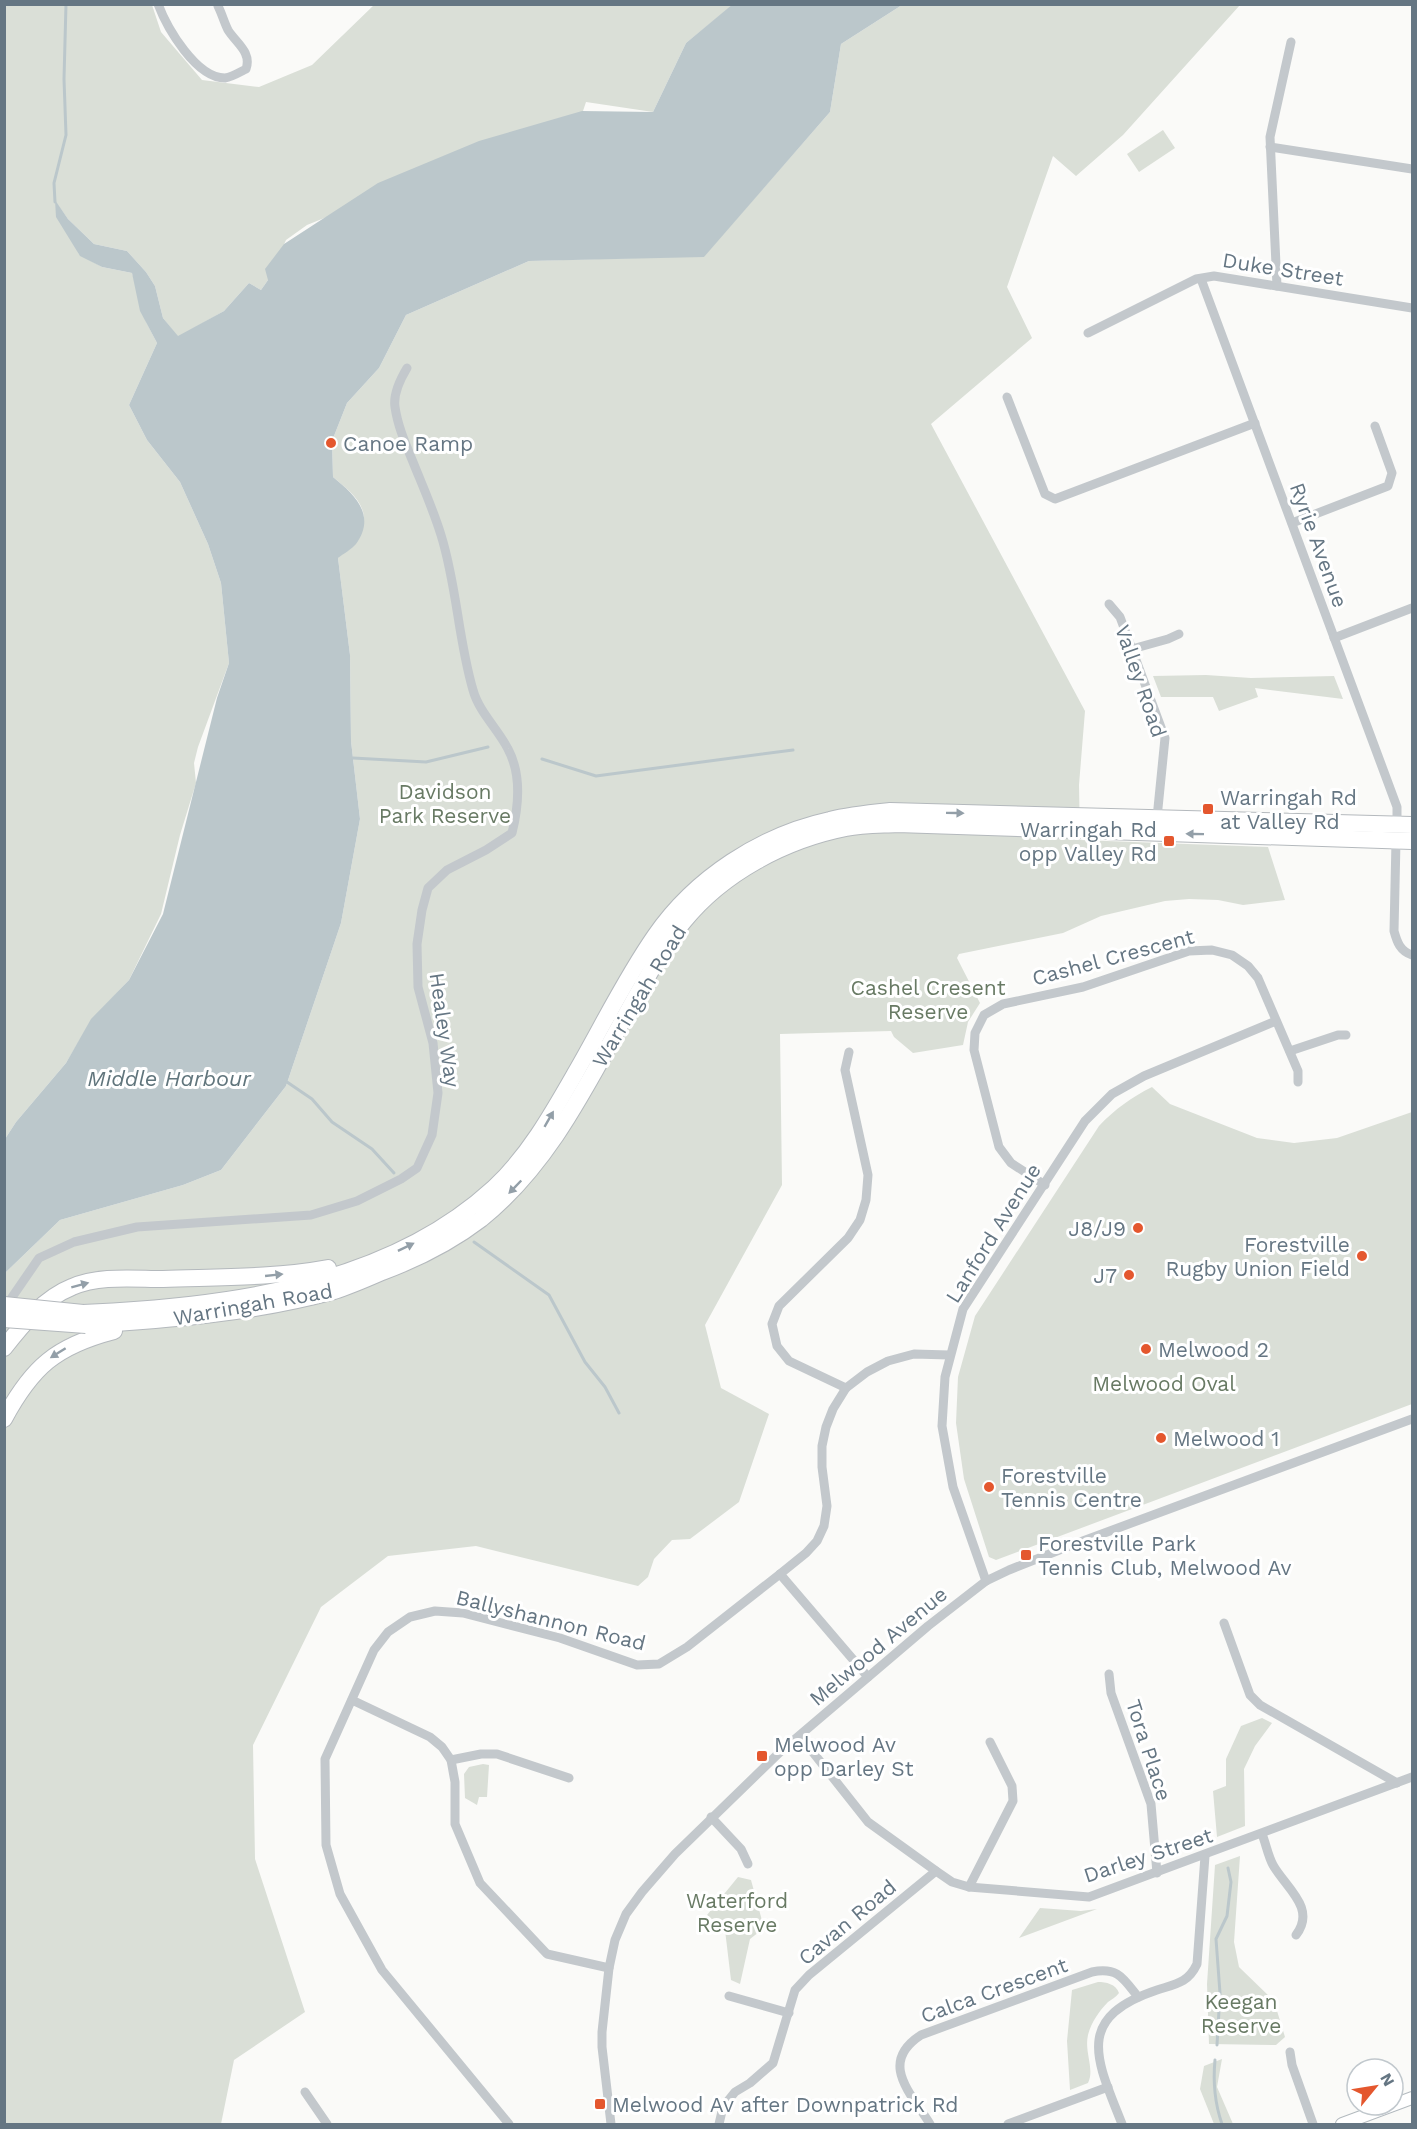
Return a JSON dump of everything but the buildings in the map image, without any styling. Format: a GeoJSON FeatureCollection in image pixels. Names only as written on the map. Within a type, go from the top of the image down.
{"type":"FeatureCollection","features":[{"type":"Feature","properties":{"kind":"highway","name":"Warringah Road"},"geometry":{"type":"LineString","coordinates":[[4,1307],[85,1319],[236,1298],[333,1277],[379,1259],[434,1233],[460,1216],[494,1188],[521,1160],[545,1127],[656,935],[688,897],[731,862],[793,831],[828,820],[890,811],[1156,826],[1405,833]]}},
{"type":"Feature","properties":{"kind":"highway","name":"Warringah Road"},"geometry":{"type":"LineString","coordinates":[[4,1319],[152,1321],[219,1314],[336,1290],[402,1265],[440,1246],[479,1220],[502,1201],[534,1167],[556,1137],[665,947],[684,921],[704,899],[763,857],[799,842],[844,828],[871,825],[1041,828],[1156,826]]}},
{"type":"Feature","properties":{"kind":"highway"},"geometry":{"type":"LineString","coordinates":[[4,1348],[34,1314],[63,1291],[84,1283],[113,1280],[263,1276],[306,1272],[379,1259]]}},
{"type":"Feature","properties":{"kind":"highway"},"geometry":{"type":"LineString","coordinates":[[4,1419],[25,1385],[50,1357],[90,1337],[152,1321]]}},
{"type":"Feature","properties":{"kind":"street"},"geometry":{"type":"LineString","coordinates":[[158,4],[177,41],[193,60],[210,74],[227,78],[246,69],[248,62],[244,50],[228,30],[218,5]]}},
{"type":"Feature","properties":{"kind":"street"},"geometry":{"type":"LineString","coordinates":[[1276,286],[1271,128],[1291,42]]}},
{"type":"Feature","properties":{"kind":"street"},"geometry":{"type":"LineString","coordinates":[[1270,147],[1413,169]]}},
{"type":"Feature","properties":{"kind":"street","name":"Duke Street"},"geometry":{"type":"LineString","coordinates":[[1088,333],[1201,279],[1214,276],[1413,308]]}},
{"type":"Feature","properties":{"kind":"street","name":"Ryrie Avenue"},"geometry":{"type":"LineString","coordinates":[[1201,279],[1397,807],[1405,833],[1394,931],[1397,944],[1406,953],[1413,955]]}},
{"type":"Feature","properties":{"kind":"street","name":"Healey Way"},"geometry":{"type":"LineString","coordinates":[[4,1307],[39,1258],[74,1242],[137,1227],[311,1215],[357,1201],[417,1168],[432,1135],[438,1092],[433,1043],[418,987],[417,945],[422,910],[428,888],[447,870],[486,850],[512,833],[518,807],[517,774],[508,749],[474,693],[458,627],[449,563],[441,532],[403,440],[394,404],[400,378],[407,368]]}},
{"type":"Feature","properties":{"kind":"street"},"geometry":{"type":"LineString","coordinates":[[1007,397],[1045,494],[1054,499],[1255,423]]}},
{"type":"Feature","properties":{"kind":"street"},"geometry":{"type":"LineString","coordinates":[[1292,523],[1388,486],[1392,473],[1375,426]]}},
{"type":"Feature","properties":{"kind":"street","name":"Valley Road"},"geometry":{"type":"LineString","coordinates":[[1109,604],[1120,617],[1165,738],[1156,826]]}},
{"type":"Feature","properties":{"kind":"street"},"geometry":{"type":"LineString","coordinates":[[1335,638],[1413,609]]}},
{"type":"Feature","properties":{"kind":"street"},"geometry":{"type":"LineString","coordinates":[[1132,649],[1179,634]]}},
{"type":"Feature","properties":{"kind":"street","name":"Cashel Crescent"},"geometry":{"type":"LineString","coordinates":[[1045,1185],[1011,1163],[999,1147],[974,1050],[975,1033],[984,1015],[1002,1004],[1083,987],[1189,951],[1212,950],[1232,955],[1248,966],[1258,978],[1298,1071],[1298,1082]]}},
{"type":"Feature","properties":{"kind":"street","name":"Lanford Avenue"},"geometry":{"type":"LineString","coordinates":[[986,1581],[952,1487],[942,1426],[945,1377],[963,1309],[1085,1121],[1112,1094],[1144,1076],[1276,1021]]}},
{"type":"Feature","properties":{"kind":"street"},"geometry":{"type":"LineString","coordinates":[[1290,1051],[1338,1035],[1346,1035]]}},
{"type":"Feature","properties":{"kind":"street"},"geometry":{"type":"LineString","coordinates":[[846,1388],[789,1361],[777,1346],[772,1324],[779,1306],[848,1238],[860,1220],[866,1200],[868,1175],[845,1070],[849,1052]]}},
{"type":"Feature","properties":{"kind":"street","name":"Ballyshannon Road"},"geometry":{"type":"LineString","coordinates":[[509,2124],[382,1970],[340,1894],[326,1845],[325,1759],[374,1650],[388,1632],[410,1617],[435,1611],[463,1613],[560,1638],[637,1665],[659,1664],[687,1647],[806,1553],[817,1540],[824,1526],[827,1506],[822,1446],[833,1409],[846,1388],[867,1372],[888,1361],[914,1354],[949,1355]]}},
{"type":"Feature","properties":{"kind":"street","name":"Melwood Avenue"},"geometry":{"type":"LineString","coordinates":[[611,2124],[602,2047],[609,1968],[615,1940],[626,1914],[669,1861],[711,1817],[780,1752],[928,1626],[986,1581],[1072,1545],[1413,1419]]}},
{"type":"Feature","properties":{"kind":"street"},"geometry":{"type":"LineString","coordinates":[[780,1574],[868,1677]]}},
{"type":"Feature","properties":{"kind":"street"},"geometry":{"type":"LineString","coordinates":[[1224,1623],[1250,1695],[1260,1705],[1397,1783]]}},
{"type":"Feature","properties":{"kind":"street","name":"Tora Place"},"geometry":{"type":"LineString","coordinates":[[1109,1674],[1111,1693],[1151,1804],[1157,1873]]}},
{"type":"Feature","properties":{"kind":"street"},"geometry":{"type":"LineString","coordinates":[[352,1700],[430,1737],[442,1747],[451,1760],[455,1782],[455,1824],[480,1883],[547,1954],[609,1968]]}},
{"type":"Feature","properties":{"kind":"street","name":"Darley Street"},"geometry":{"type":"LineString","coordinates":[[800,1736],[868,1822],[952,1882],[969,1887],[1089,1897],[1205,1856],[1413,1777]]}},
{"type":"Feature","properties":{"kind":"street"},"geometry":{"type":"LineString","coordinates":[[969,1887],[1012,1801],[1012,1786],[990,1742]]}},
{"type":"Feature","properties":{"kind":"street"},"geometry":{"type":"LineString","coordinates":[[451,1760],[481,1754],[497,1754],[569,1778]]}},
{"type":"Feature","properties":{"kind":"street"},"geometry":{"type":"LineString","coordinates":[[711,1817],[741,1849],[748,1864]]}},
{"type":"Feature","properties":{"kind":"street"},"geometry":{"type":"LineString","coordinates":[[1262,1834],[1273,1865],[1302,1904],[1302,1928],[1296,1935]]}},
{"type":"Feature","properties":{"kind":"street"},"geometry":{"type":"LineString","coordinates":[[1122,2124],[1099,2060],[1098,2039],[1105,2022],[1117,2009],[1138,1997],[1192,1976],[1197,1964],[1205,1856]]}},
{"type":"Feature","properties":{"kind":"street","name":"Cavan Road"},"geometry":{"type":"LineString","coordinates":[[719,2124],[723,2107],[735,2092],[750,2083],[773,2063],[795,1990],[809,1975],[936,1871]]}},
{"type":"Feature","properties":{"kind":"street","name":"Calca Crescent"},"geometry":{"type":"LineString","coordinates":[[930,2124],[900,2076],[900,2056],[908,2044],[921,2035],[1092,1972],[1106,1970],[1121,1976],[1138,1997]]}},
{"type":"Feature","properties":{"kind":"street"},"geometry":{"type":"LineString","coordinates":[[729,1996],[789,2013]]}},
{"type":"Feature","properties":{"kind":"street"},"geometry":{"type":"LineString","coordinates":[[1290,2052],[1292,2065],[1313,2124]]}},
{"type":"Feature","properties":{"kind":"street"},"geometry":{"type":"LineString","coordinates":[[1008,2124],[1108,2087]]}},
{"type":"Feature","properties":{"kind":"street"},"geometry":{"type":"LineString","coordinates":[[305,2092],[327,2124]]}},
{"type":"Feature","properties":{"kind":"street"},"geometry":{"type":"LineString","coordinates":[[1342,2124],[1413,2098]]}},
{"type":"Feature","properties":{"kind":"green space"},"geometry":{"type":"Polygon","coordinates":[[[5,5],[152,5],[161,32],[202,80],[259,87],[312,65],[374,5],[733,5],[686,43],[653,112],[586,102],[582,114],[307,225],[286,240],[261,290],[249,283],[224,311],[178,337],[163,318],[155,286],[146,272],[127,251],[94,244],[68,219],[55,201],[79,254],[102,267],[132,273],[138,284],[146,322],[157,343],[129,405],[147,440],[180,482],[208,544],[221,583],[229,663],[198,747],[194,763],[196,783],[180,835],[161,914],[129,980],[92,1019],[66,1063],[16,1122],[5,1139],[5,5]]]}},
{"type":"Feature","properties":{"kind":"green space"},"geometry":{"type":"Polygon","coordinates":[[[902,5],[1240,5],[1123,135],[1076,176],[1053,156],[1007,287],[1032,338],[931,424],[1085,711],[1079,785],[1080,840],[1268,847],[1285,900],[1243,905],[1218,900],[1165,901],[1101,916],[1063,933],[959,954],[957,958],[980,1003],[968,1022],[963,1045],[913,1053],[894,1037],[891,1031],[780,1034],[782,1185],[705,1325],[721,1388],[769,1414],[739,1502],[690,1539],[672,1540],[654,1559],[648,1577],[638,1586],[476,1546],[388,1556],[321,1607],[253,1745],[255,1859],[305,2012],[234,2060],[221,2124],[5,2124],[5,1273],[60,1220],[183,1185],[221,1170],[286,1086],[341,923],[360,819],[351,741],[350,655],[338,558],[364,518],[357,500],[333,477],[332,441],[347,403],[379,368],[406,315],[529,261],[704,256],[830,112],[841,44],[902,5]]]}},
{"type":"Feature","properties":{"kind":"green space"},"geometry":{"type":"Polygon","coordinates":[[[1163,130],[1175,148],[1139,172],[1127,154],[1163,130]]]}},
{"type":"Feature","properties":{"kind":"green space"},"geometry":{"type":"Polygon","coordinates":[[[1206,675],[1251,678],[1334,676],[1343,699],[1255,688],[1258,697],[1219,711],[1213,697],[1161,697],[1153,676],[1206,675]]]}},
{"type":"Feature","properties":{"kind":"green space","name":"Melwood Oval"},"geometry":{"type":"Polygon","coordinates":[[[1152,1087],[1170,1104],[1257,1138],[1294,1143],[1337,1138],[1412,1112],[1412,1404],[996,1560],[989,1557],[964,1479],[956,1423],[958,1377],[975,1316],[1099,1126],[1124,1104],[1152,1087]]]}},
{"type":"Feature","properties":{"kind":"green space"},"geometry":{"type":"Polygon","coordinates":[[[1262,1718],[1272,1723],[1255,1746],[1244,1769],[1245,1826],[1217,1837],[1213,1791],[1226,1786],[1226,1759],[1241,1726],[1262,1718]]]}},
{"type":"Feature","properties":{"kind":"green space"},"geometry":{"type":"Polygon","coordinates":[[[489,1765],[487,1797],[479,1797],[477,1805],[465,1798],[464,1774],[469,1767],[489,1765]]]}},
{"type":"Feature","properties":{"kind":"green space","name":"Keegan Reserve"},"geometry":{"type":"Polygon","coordinates":[[[1240,1856],[1234,1942],[1239,1967],[1274,2001],[1285,2037],[1276,2045],[1209,2044],[1207,1984],[1215,1865],[1240,1856]]]}},
{"type":"Feature","properties":{"kind":"green space","name":"Waterford Reserve"},"geometry":{"type":"Polygon","coordinates":[[[738,1877],[751,1880],[764,1928],[750,1939],[740,1984],[731,1980],[725,1930],[707,1915],[738,1877]]]}},
{"type":"Feature","properties":{"kind":"green space"},"geometry":{"type":"Polygon","coordinates":[[[1040,1908],[1081,1911],[1097,1909],[1019,1938],[1040,1908]]]}},
{"type":"Feature","properties":{"kind":"green space"},"geometry":{"type":"Polygon","coordinates":[[[1098,1982],[1113,1986],[1119,1993],[1102,2009],[1089,2031],[1087,2048],[1090,2078],[1088,2083],[1070,2090],[1067,2041],[1072,1990],[1098,1982]]]}},
{"type":"Feature","properties":{"kind":"green space"},"geometry":{"type":"Polygon","coordinates":[[[1222,2059],[1217,2087],[1233,2124],[1214,2124],[1200,2089],[1204,2066],[1222,2059]]]}},
{"type":"Feature","properties":{"kind":"water","name":"Middle Harbour"},"geometry":{"type":"Polygon","coordinates":[[[733,4],[902,5],[841,44],[830,112],[704,257],[529,261],[406,315],[379,368],[347,403],[332,441],[333,477],[355,498],[360,506],[364,524],[356,544],[338,558],[350,655],[351,741],[360,819],[341,923],[286,1086],[221,1170],[183,1185],[60,1220],[5,1273],[5,1139],[16,1122],[66,1063],[91,1019],[129,980],[163,914],[217,698],[229,663],[221,583],[208,544],[180,482],[147,440],[129,405],[157,343],[140,311],[132,273],[102,267],[80,256],[56,217],[55,200],[68,219],[94,244],[127,251],[146,272],[155,286],[163,318],[178,336],[224,311],[249,283],[261,290],[268,280],[265,269],[284,244],[378,183],[479,141],[582,111],[653,112],[686,43],[733,4]]]}},
{"type":"Feature","properties":{"kind":"waterway"},"geometry":{"type":"LineString","coordinates":[[55,202],[54,183],[66,135],[64,79],[66,4]]}},
{"type":"Feature","properties":{"kind":"waterway"},"geometry":{"type":"LineString","coordinates":[[353,758],[426,762],[488,747]]}},
{"type":"Feature","properties":{"kind":"waterway"},"geometry":{"type":"LineString","coordinates":[[542,759],[596,776],[793,750]]}},
{"type":"Feature","properties":{"kind":"waterway"},"geometry":{"type":"LineString","coordinates":[[287,1082],[312,1099],[332,1122],[372,1149],[394,1173]]}},
{"type":"Feature","properties":{"kind":"waterway"},"geometry":{"type":"LineString","coordinates":[[474,1242],[549,1295],[585,1362],[605,1387],[619,1413]]}},
{"type":"Feature","properties":{"kind":"waterway"},"geometry":{"type":"LineString","coordinates":[[1217,2045],[1220,1993],[1216,1939],[1227,1916],[1231,1882],[1228,1868]]}},
{"type":"Feature","properties":{"kind":"waterway"},"geometry":{"type":"LineString","coordinates":[[1215,2060],[1215,2092],[1222,2124]]}},
{"type":"Feature","properties":{"kind":"place","name":"Canoe Ramp"},"geometry":{"type":"Point","coordinates":[331,443]}},
{"type":"Feature","properties":{"kind":"place","name":"Warringah Rd at Valley Rd"},"geometry":{"type":"Point","coordinates":[1208,809]}},
{"type":"Feature","properties":{"kind":"place","name":"Warringah Rd opp Valley Rd"},"geometry":{"type":"Point","coordinates":[1169,841]}},
{"type":"Feature","properties":{"kind":"place","name":"J8/J9"},"geometry":{"type":"Point","coordinates":[1138,1228]}},
{"type":"Feature","properties":{"kind":"place","name":"Forestville Rugby Union Field"},"geometry":{"type":"Point","coordinates":[1362,1256]}},
{"type":"Feature","properties":{"kind":"place","name":"J7"},"geometry":{"type":"Point","coordinates":[1129,1275]}},
{"type":"Feature","properties":{"kind":"place","name":"Melwood 2"},"geometry":{"type":"Point","coordinates":[1146,1349]}},
{"type":"Feature","properties":{"kind":"place","name":"Melwood 1"},"geometry":{"type":"Point","coordinates":[1161,1438]}},
{"type":"Feature","properties":{"kind":"place","name":"Forestville Tennis Centre"},"geometry":{"type":"Point","coordinates":[989,1487]}},
{"type":"Feature","properties":{"kind":"place","name":"Forestville Park Tennis Club, Melwood Av"},"geometry":{"type":"Point","coordinates":[1026,1555]}},
{"type":"Feature","properties":{"kind":"place","name":"Melwood Av opp Darley St"},"geometry":{"type":"Point","coordinates":[762,1756]}},
{"type":"Feature","properties":{"kind":"place","name":"Melwood Av after Downpatrick Rd"},"geometry":{"type":"Point","coordinates":[600,2104]}},
{"type":"Feature","properties":{"kind":"park label","name":"Davidson Park Reserve"},"geometry":{"type":"Point","coordinates":[445,803]}},
{"type":"Feature","properties":{"kind":"park label","name":"Cashel Cresent Reserve"},"geometry":{"type":"Point","coordinates":[928,999]}}]}
